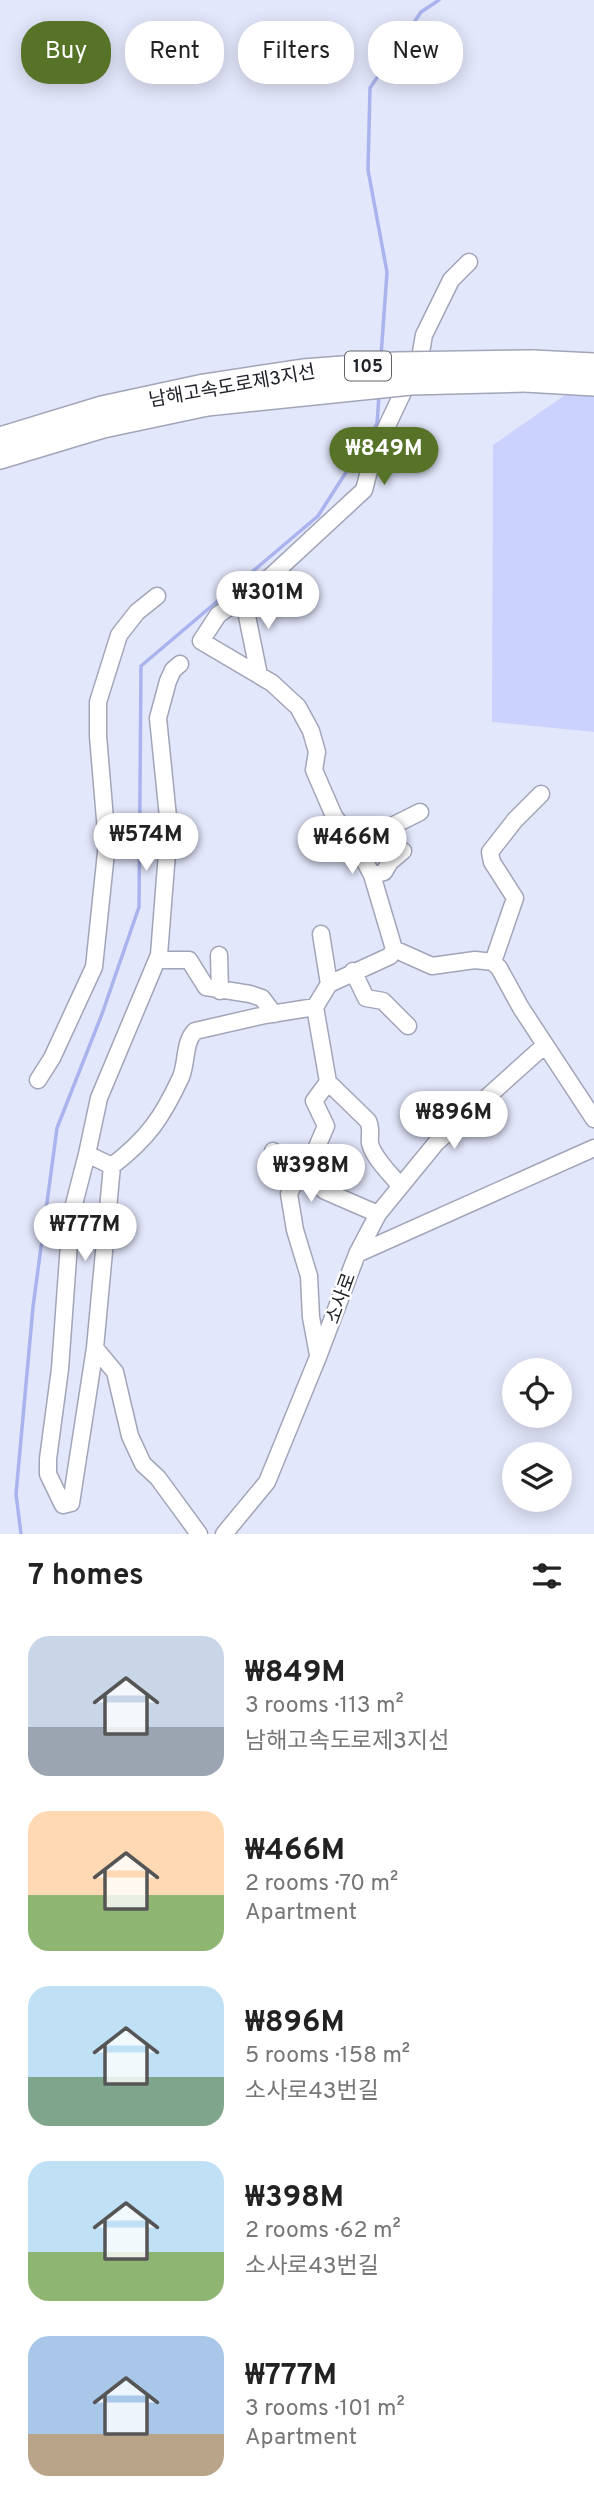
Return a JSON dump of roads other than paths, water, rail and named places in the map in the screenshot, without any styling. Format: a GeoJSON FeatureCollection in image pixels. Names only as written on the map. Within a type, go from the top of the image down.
{"type":"FeatureCollection","features":[{"type":"Feature","properties":{"kind":"highway","name":"남해고속도로제3지선"},"geometry":{"type":"LineString","coordinates":[[0,457],[206,395],[303,371],[396,364],[529,371],[594,365]]}},
{"type":"Feature","properties":{"kind":"highway","name":"남해고속도로제3지선"},"geometry":{"type":"LineString","coordinates":[[529,371],[594,384]]}},
{"type":"Feature","properties":{"kind":"highway","name":"남해고속도로제3지선"},"geometry":{"type":"LineString","coordinates":[[0,439],[103,408],[206,395]]}},
{"type":"Feature","properties":{"kind":"street"},"geometry":{"type":"LineString","coordinates":[[400,1186],[373,1151],[368,1121],[328,1082],[315,1007],[330,984],[390,956],[394,948],[372,875],[359,850],[334,816],[314,770],[317,752],[311,731],[298,707],[272,683],[201,641],[218,615],[270,577],[364,490],[372,460],[386,428],[404,390],[416,375],[424,335],[452,280],[469,262]]}},
{"type":"Feature","properties":{"kind":"street"},"geometry":{"type":"LineString","coordinates":[[38,1080],[52,1058],[94,967],[98,944],[107,843],[98,736],[98,702],[119,635],[137,612],[157,596]]}},
{"type":"Feature","properties":{"kind":"street"},"geometry":{"type":"LineString","coordinates":[[240,599],[246,611],[258,676]]}},
{"type":"Feature","properties":{"kind":"street"},"geometry":{"type":"LineString","coordinates":[[180,664],[173,670],[168,681],[159,718],[169,827],[158,960],[99,1098],[71,1216],[60,1368],[48,1459],[48,1474],[63,1505],[71,1503],[95,1348],[112,1166],[144,1140],[156,1126],[182,1074],[190,1036],[195,1031],[315,1007]]}},
{"type":"Feature","properties":{"kind":"street"},"geometry":{"type":"LineString","coordinates":[[493,962],[514,898],[492,862],[490,852],[515,820],[541,794]]}},
{"type":"Feature","properties":{"kind":"street"},"geometry":{"type":"LineString","coordinates":[[359,850],[376,834],[420,812]]}},
{"type":"Feature","properties":{"kind":"street"},"geometry":{"type":"LineString","coordinates":[[372,875],[384,872],[390,862],[403,851]]}},
{"type":"Feature","properties":{"kind":"street"},"geometry":{"type":"LineString","coordinates":[[321,934],[330,984]]}},
{"type":"Feature","properties":{"kind":"street"},"geometry":{"type":"LineString","coordinates":[[394,948],[432,966],[475,960],[493,962],[594,1119]]}},
{"type":"Feature","properties":{"kind":"street"},"geometry":{"type":"LineString","coordinates":[[219,956],[220,991]]}},
{"type":"Feature","properties":{"kind":"street"},"geometry":{"type":"LineString","coordinates":[[158,960],[189,960],[205,987],[261,998],[274,1014]]}},
{"type":"Feature","properties":{"kind":"street"},"geometry":{"type":"LineString","coordinates":[[353,971],[366,998],[383,1001],[408,1026]]}},
{"type":"Feature","properties":{"kind":"street"},"geometry":{"type":"LineString","coordinates":[[356,1254],[378,1214],[436,1143],[545,1045]]}},
{"type":"Feature","properties":{"kind":"street"},"geometry":{"type":"LineString","coordinates":[[318,1357],[311,1317],[309,1276],[295,1230],[289,1194],[299,1173],[310,1163],[326,1126],[314,1101],[328,1082]]}},
{"type":"Feature","properties":{"kind":"street","name":"소사로"},"geometry":{"type":"LineString","coordinates":[[224,1534],[267,1482],[356,1254],[594,1149]]}},
{"type":"Feature","properties":{"kind":"street"},"geometry":{"type":"LineString","coordinates":[[272,1151],[325,1191],[378,1214]]}},
{"type":"Feature","properties":{"kind":"street"},"geometry":{"type":"LineString","coordinates":[[87,1154],[112,1166]]}},
{"type":"Feature","properties":{"kind":"street"},"geometry":{"type":"LineString","coordinates":[[95,1348],[115,1372],[130,1436],[143,1464],[158,1478],[199,1534]]}},
{"type":"Feature","properties":{"kind":"street"},"geometry":{"type":"LineString","coordinates":[[60,1368],[88,1384]]}},
{"type":"Feature","properties":{"kind":"waterway"},"geometry":{"type":"LineString","coordinates":[[381,356],[387,272],[368,170],[370,88],[421,12],[439,0]]}},
{"type":"Feature","properties":{"kind":"waterway"},"geometry":{"type":"LineString","coordinates":[[21,1534],[16,1494],[33,1307],[57,1128],[102,1014],[139,907],[141,666],[318,516],[377,424],[379,395]]}}]}
